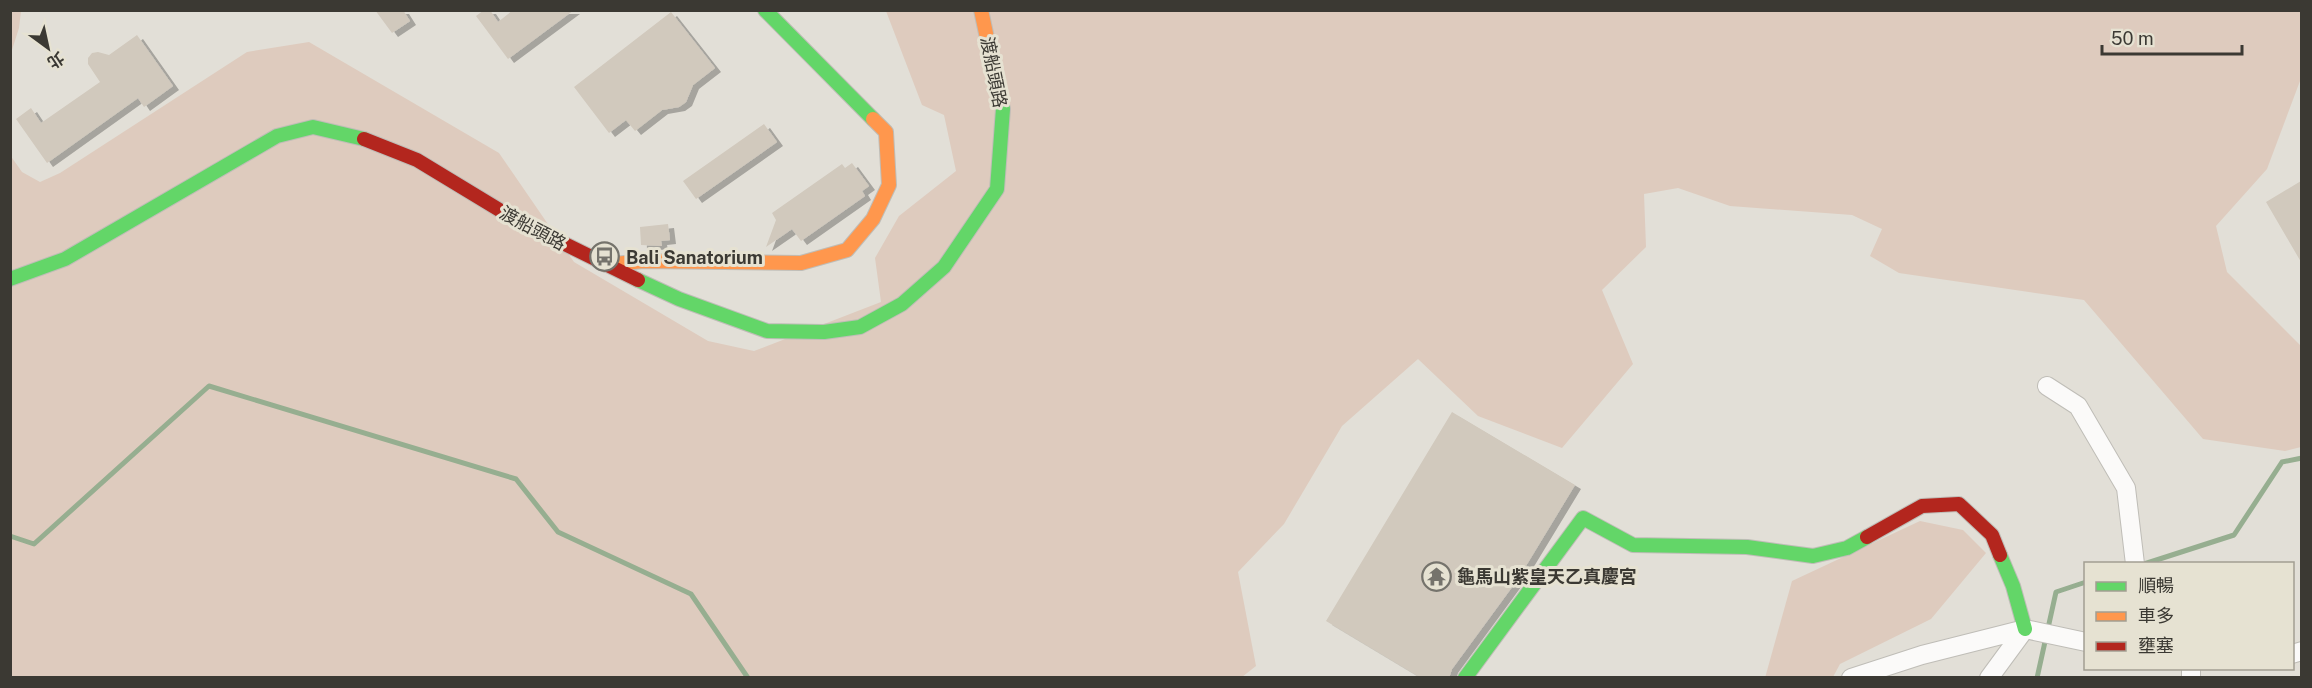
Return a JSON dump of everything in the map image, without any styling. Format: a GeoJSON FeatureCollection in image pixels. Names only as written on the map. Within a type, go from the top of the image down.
{"type":"FeatureCollection","features":[{"type":"Feature","properties":{"kind":"street"},"geometry":{"type":"LineString","coordinates":[[605,265],[643,261],[801,263],[847,250],[873,219],[890,185],[886,132],[765,10]]}},
{"type":"Feature","properties":{"kind":"street","name":"渡船頭路"},"geometry":{"type":"LineString","coordinates":[[10,279],[65,260],[277,136],[313,127],[367,140],[417,160],[516,220],[679,299],[767,331],[824,332],[860,327],[902,304],[944,267],[997,189],[1003,108],[981,10]]}},
{"type":"Feature","properties":{"kind":"street"},"geometry":{"type":"LineString","coordinates":[[2047,386],[2078,406],[2126,488],[2134,559]]}},
{"type":"Feature","properties":{"kind":"street"},"geometry":{"type":"LineString","coordinates":[[1465,678],[1583,518],[1633,544],[1747,547],[1813,556],[1846,548],[1922,506],[1959,504],[1992,535],[2029,630]]}},
{"type":"Feature","properties":{"kind":"street"},"geometry":{"type":"LineString","coordinates":[[1989,678],[2029,630]]}},
{"type":"Feature","properties":{"kind":"street"},"geometry":{"type":"LineString","coordinates":[[1851,678],[1922,656],[2029,630],[2084,642]]}},
{"type":"Feature","properties":{"kind":"shaded area"},"geometry":{"type":"Polygon","coordinates":[[[11,10],[21,11],[19,28],[11,53],[11,10]]]}},
{"type":"Feature","properties":{"kind":"shaded area"},"geometry":{"type":"Polygon","coordinates":[[[886,11],[2301,11],[2301,82],[2267,169],[2216,226],[2227,272],[2301,346],[2301,447],[2285,451],[2203,439],[2084,300],[1899,273],[1870,256],[1882,229],[1852,215],[1730,206],[1678,188],[1644,194],[1646,247],[1602,290],[1633,364],[1562,448],[1478,416],[1418,359],[1342,426],[1284,524],[1238,572],[1256,666],[1242,677],[11,677],[10,155],[22,172],[40,182],[60,173],[247,52],[309,42],[499,153],[574,262],[708,341],[754,351],[881,302],[875,258],[899,216],[956,171],[944,115],[922,105],[886,11]]]}},
{"type":"Feature","properties":{"kind":"shaded area"},"geometry":{"type":"Polygon","coordinates":[[[1920,521],[1963,530],[1986,553],[1931,619],[1840,664],[1833,677],[1765,678],[1792,581],[1920,521]]]}},
{"type":"Feature","properties":{"kind":"building"},"geometry":{"type":"Polygon","coordinates":[[[375,10],[403,10],[410,21],[392,33],[375,10]]]}},
{"type":"Feature","properties":{"kind":"building"},"geometry":{"type":"Polygon","coordinates":[[[484,10],[490,10],[498,22],[513,10],[574,10],[508,59],[476,16],[484,10]]]}},
{"type":"Feature","properties":{"kind":"building"},"geometry":{"type":"Polygon","coordinates":[[[671,12],[715,68],[693,85],[686,102],[679,107],[662,110],[635,131],[626,120],[609,133],[574,87],[671,12]]]}},
{"type":"Feature","properties":{"kind":"building"},"geometry":{"type":"Polygon","coordinates":[[[137,35],[173,86],[144,107],[138,98],[47,163],[16,119],[31,108],[41,123],[100,82],[88,64],[88,58],[92,53],[109,55],[137,35]]]}},
{"type":"Feature","properties":{"kind":"building"},"geometry":{"type":"Polygon","coordinates":[[[764,124],[777,142],[696,199],[683,181],[764,124]]]}},
{"type":"Feature","properties":{"kind":"building"},"geometry":{"type":"Polygon","coordinates":[[[852,163],[869,186],[862,191],[865,196],[801,241],[792,229],[766,247],[776,220],[772,213],[842,164],[845,168],[852,163]]]}},
{"type":"Feature","properties":{"kind":"building"},"geometry":{"type":"Polygon","coordinates":[[[2301,181],[2301,262],[2266,202],[2301,181]]]}},
{"type":"Feature","properties":{"kind":"building"},"geometry":{"type":"Polygon","coordinates":[[[668,224],[670,240],[661,241],[662,246],[641,245],[640,227],[668,224]]]}},
{"type":"Feature","properties":{"kind":"building","name":"龜馬山紫皇天乙真慶宮"},"geometry":{"type":"Polygon","coordinates":[[[1452,412],[1575,485],[1518,579],[1452,669],[1449,678],[1421,678],[1326,621],[1452,412]]]}},
{"type":"Feature","properties":{"kind":"waterway"},"geometry":{"type":"LineString","coordinates":[[10,536],[34,544],[209,386],[516,479],[558,532],[691,594],[748,678]]}},
{"type":"Feature","properties":{"kind":"waterway"},"geometry":{"type":"LineString","coordinates":[[2150,562],[2234,535],[2282,462],[2302,458]]}},
{"type":"Feature","properties":{"kind":"waterway"},"geometry":{"type":"LineString","coordinates":[[2037,678],[2056,592],[2084,583]]}},
{"type":"Feature","properties":{"kind":"traffic: fast"},"geometry":{"type":"LineString","coordinates":[[765,10],[873,119]]}},
{"type":"Feature","properties":{"kind":"traffic: fast"},"geometry":{"type":"LineString","coordinates":[[638,280],[679,299],[767,331],[824,332],[860,327],[902,304],[944,267],[997,189],[1003,109],[998,89]]}},
{"type":"Feature","properties":{"kind":"traffic: fast"},"geometry":{"type":"LineString","coordinates":[[10,279],[65,259],[277,136],[313,127],[364,139]]}},
{"type":"Feature","properties":{"kind":"traffic: fast"},"geometry":{"type":"LineString","coordinates":[[1465,678],[1583,518],[1633,545],[1747,547],[1813,556],[1847,548],[1867,537]]}},
{"type":"Feature","properties":{"kind":"traffic: fast"},"geometry":{"type":"LineString","coordinates":[[2000,555],[2013,586],[2025,629]]}},
{"type":"Feature","properties":{"kind":"traffic: slow"},"geometry":{"type":"LineString","coordinates":[[981,10],[998,89]]}},
{"type":"Feature","properties":{"kind":"traffic: slow"},"geometry":{"type":"LineString","coordinates":[[606,265],[643,261],[801,263],[847,250],[873,219],[889,185],[886,132],[873,119]]}},
{"type":"Feature","properties":{"kind":"traffic: jam"},"geometry":{"type":"LineString","coordinates":[[364,139],[417,160],[516,220],[638,280]]}},
{"type":"Feature","properties":{"kind":"traffic: jam"},"geometry":{"type":"LineString","coordinates":[[1867,537],[1922,506],[1959,504],[1992,535],[2000,555]]}},
{"type":"Feature","properties":{"kind":"place","name":"Bali Sanatorium"},"geometry":{"type":"Point","coordinates":[605,257]}},
{"type":"Feature","properties":{"kind":"place","name":"龜馬山紫皇天乙真慶宮"},"geometry":{"type":"Point","coordinates":[1436,576]}}]}
